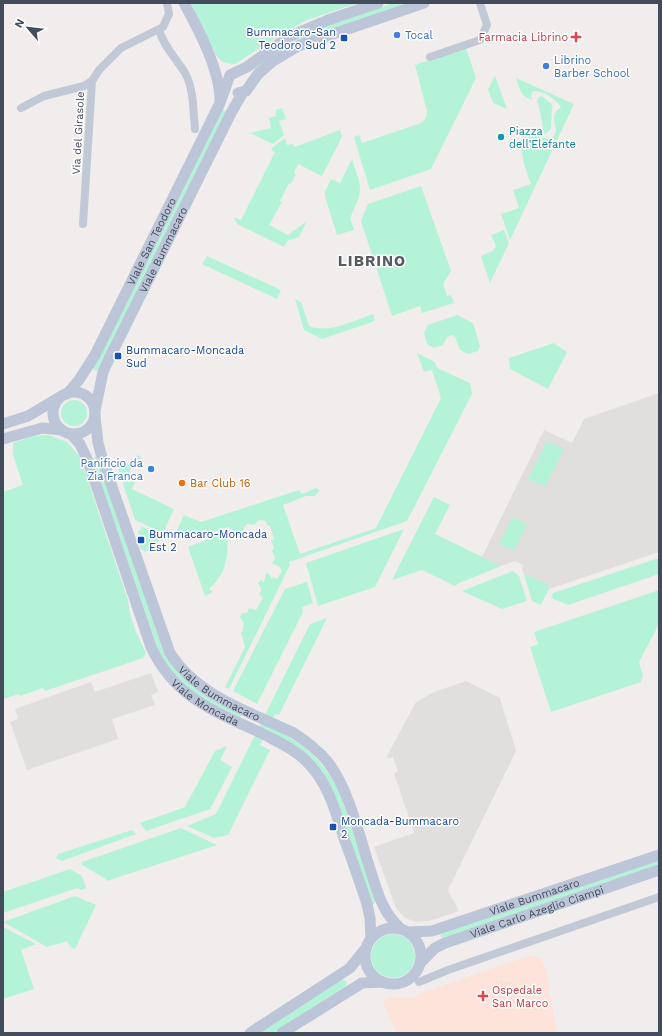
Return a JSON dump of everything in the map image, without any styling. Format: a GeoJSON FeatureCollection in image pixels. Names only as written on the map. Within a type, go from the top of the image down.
{"type":"FeatureCollection","features":[{"type":"Feature","properties":{"kind":"main road"},"geometry":{"type":"LineString","coordinates":[[184,3],[209,56],[220,90],[220,103]]}},
{"type":"Feature","properties":{"kind":"main road"},"geometry":{"type":"LineString","coordinates":[[227,83],[230,75],[288,37],[328,20],[376,3]]}},
{"type":"Feature","properties":{"kind":"main road","name":"Viale Bummacaro"},"geometry":{"type":"LineString","coordinates":[[424,3],[298,46],[273,61],[246,89],[231,113],[103,372],[95,414],[101,454],[170,653],[183,671],[198,685],[306,741],[327,761],[337,776],[348,802],[380,901],[388,917],[405,930],[432,931],[659,855]]}},
{"type":"Feature","properties":{"kind":"main road"},"geometry":{"type":"LineString","coordinates":[[209,56],[218,66],[246,74],[249,79],[246,89],[234,93],[227,83],[214,70]]}},
{"type":"Feature","properties":{"kind":"main road","name":"Viale San Teodoro"},"geometry":{"type":"LineString","coordinates":[[3,424],[24,417],[64,395],[88,368],[220,103],[227,83]]}},
{"type":"Feature","properties":{"kind":"main road"},"geometry":{"type":"LineString","coordinates":[[88,368],[88,372],[92,376],[98,376],[103,372]]}},
{"type":"Feature","properties":{"kind":"main road"},"geometry":{"type":"LineString","coordinates":[[3,439],[42,428],[76,434],[86,430],[90,426],[95,414],[91,401],[83,394],[64,395],[55,405],[55,421],[66,432]]}},
{"type":"Feature","properties":{"kind":"main road"},"geometry":{"type":"LineString","coordinates":[[24,417],[30,422],[27,431]]}},
{"type":"Feature","properties":{"kind":"main road","name":"Viale Moncada"},"geometry":{"type":"LineString","coordinates":[[66,432],[80,444],[88,460],[158,661],[167,675],[189,696],[286,746],[302,758],[317,773],[326,788],[367,904],[370,918],[369,943]]}},
{"type":"Feature","properties":{"kind":"main road"},"geometry":{"type":"LineString","coordinates":[[88,460],[94,452],[101,454]]}},
{"type":"Feature","properties":{"kind":"main road","name":"Viale Carlo Azeglio Ciampi"},"geometry":{"type":"LineString","coordinates":[[421,962],[435,948],[445,942],[659,870]]}},
{"type":"Feature","properties":{"kind":"main road"},"geometry":{"type":"LineString","coordinates":[[250,1033],[350,968],[369,943],[384,929],[405,930],[416,939],[420,948],[421,962],[417,971],[406,981],[394,984],[383,982],[362,983],[282,1033]]}},
{"type":"Feature","properties":{"kind":"main road"},"geometry":{"type":"LineString","coordinates":[[369,943],[367,966],[373,976],[383,982]]}},
{"type":"Feature","properties":{"kind":"street"},"geometry":{"type":"LineString","coordinates":[[167,3],[169,14],[166,23],[159,30],[166,46],[186,74],[190,89],[195,129]]}},
{"type":"Feature","properties":{"kind":"street"},"geometry":{"type":"LineString","coordinates":[[430,57],[480,40],[488,25],[480,3]]}},
{"type":"Feature","properties":{"kind":"street","name":"Via del Girasole"},"geometry":{"type":"LineString","coordinates":[[83,224],[92,81],[99,70],[121,48],[159,30]]}},
{"type":"Feature","properties":{"kind":"street"},"geometry":{"type":"LineString","coordinates":[[21,108],[44,96],[84,86],[92,81]]}},
{"type":"Feature","properties":{"kind":"street"},"geometry":{"type":"LineString","coordinates":[[419,982],[448,970],[659,897]]}},
{"type":"Feature","properties":{"kind":"shaded area"},"geometry":{"type":"Polygon","coordinates":[[[659,393],[659,552],[549,589],[548,584],[524,574],[522,569],[523,565],[515,561],[501,566],[482,557],[544,430],[572,443],[584,419],[659,393]]]}},
{"type":"Feature","properties":{"kind":"shaded area"},"geometry":{"type":"Polygon","coordinates":[[[151,673],[158,692],[151,695],[155,705],[112,719],[118,739],[27,770],[10,722],[18,719],[15,709],[91,682],[95,692],[151,673]]]}},
{"type":"Feature","properties":{"kind":"shaded area"},"geometry":{"type":"Polygon","coordinates":[[[466,681],[500,698],[516,751],[448,890],[459,911],[429,921],[417,922],[405,918],[396,908],[374,847],[414,833],[394,773],[398,772],[393,757],[388,759],[387,756],[416,702],[434,692],[466,681]]]}},
{"type":"Feature","properties":{"kind":"shaded area","name":"Ospedale San Marco"},"geometry":{"type":"Polygon","coordinates":[[[532,955],[541,959],[546,971],[557,1033],[396,1033],[383,1001],[391,997],[414,998],[418,994],[532,955]]]}},
{"type":"Feature","properties":{"kind":"green space"},"geometry":{"type":"Polygon","coordinates":[[[191,3],[358,3],[307,20],[283,33],[235,64],[229,64],[224,62],[216,55],[191,3]]]}},
{"type":"Feature","properties":{"kind":"green space"},"geometry":{"type":"Polygon","coordinates":[[[392,3],[407,3],[304,39],[255,70],[253,68],[274,50],[310,31],[392,3]]]}},
{"type":"Feature","properties":{"kind":"green space"},"geometry":{"type":"Polygon","coordinates":[[[466,48],[476,78],[431,169],[370,190],[354,137],[359,135],[362,143],[421,123],[426,118],[427,111],[415,65],[466,48]]]}},
{"type":"Feature","properties":{"kind":"green space"},"geometry":{"type":"Polygon","coordinates":[[[495,76],[507,109],[493,103],[488,89],[495,76]]]}},
{"type":"Feature","properties":{"kind":"green space"},"geometry":{"type":"Polygon","coordinates":[[[516,78],[574,104],[510,240],[501,214],[519,208],[513,190],[531,184],[522,154],[522,138],[526,132],[532,129],[537,131],[542,138],[552,137],[556,131],[554,115],[561,107],[552,98],[537,91],[533,91],[531,95],[532,100],[528,99],[519,89],[516,78]]]}},
{"type":"Feature","properties":{"kind":"green space"},"geometry":{"type":"Polygon","coordinates":[[[542,96],[552,104],[551,129],[545,134],[537,101],[539,97],[542,96]]]}},
{"type":"Feature","properties":{"kind":"green space"},"geometry":{"type":"Polygon","coordinates":[[[282,108],[286,119],[279,121],[284,135],[273,144],[250,133],[271,128],[269,118],[276,116],[276,110],[282,108]]]}},
{"type":"Feature","properties":{"kind":"green space"},"geometry":{"type":"Polygon","coordinates":[[[222,109],[226,111],[98,370],[94,371],[93,367],[222,109]]]}},
{"type":"Feature","properties":{"kind":"green space"},"geometry":{"type":"Polygon","coordinates":[[[340,130],[342,137],[322,176],[298,164],[294,173],[296,174],[291,184],[289,183],[280,201],[282,202],[269,225],[288,235],[307,221],[299,237],[287,241],[284,247],[237,224],[234,217],[241,220],[275,152],[271,150],[273,147],[285,138],[287,145],[293,144],[295,147],[340,130]]]}},
{"type":"Feature","properties":{"kind":"green space"},"geometry":{"type":"Polygon","coordinates":[[[352,159],[360,189],[358,200],[350,218],[354,230],[337,235],[325,197],[325,192],[331,179],[340,183],[352,159]]]}},
{"type":"Feature","properties":{"kind":"green space"},"geometry":{"type":"Polygon","coordinates":[[[421,186],[451,271],[443,284],[447,296],[451,295],[454,303],[422,313],[420,306],[392,316],[361,221],[368,204],[421,186]]]}},
{"type":"Feature","properties":{"kind":"green space"},"geometry":{"type":"Polygon","coordinates":[[[504,230],[509,243],[490,283],[481,256],[493,251],[496,246],[491,235],[504,230]]]}},
{"type":"Feature","properties":{"kind":"green space"},"geometry":{"type":"Polygon","coordinates":[[[207,256],[281,290],[277,299],[202,264],[207,256]]]}},
{"type":"Feature","properties":{"kind":"green space"},"geometry":{"type":"Polygon","coordinates":[[[295,299],[301,302],[309,326],[317,328],[333,328],[373,314],[375,321],[322,339],[304,330],[295,299]]]}},
{"type":"Feature","properties":{"kind":"green space"},"geometry":{"type":"Polygon","coordinates":[[[457,315],[473,323],[480,346],[478,351],[468,354],[460,350],[455,337],[452,335],[447,337],[443,345],[434,348],[427,344],[424,333],[428,325],[457,315]]]}},
{"type":"Feature","properties":{"kind":"green space"},"geometry":{"type":"Polygon","coordinates":[[[554,343],[567,352],[548,389],[510,369],[509,358],[554,343]]]}},
{"type":"Feature","properties":{"kind":"green space"},"geometry":{"type":"Polygon","coordinates":[[[417,353],[435,362],[437,368],[470,383],[472,394],[407,521],[289,562],[290,565],[229,689],[225,687],[245,647],[241,632],[243,631],[244,623],[240,617],[242,613],[247,613],[249,608],[256,610],[263,598],[259,594],[262,589],[258,583],[261,580],[264,582],[266,574],[268,573],[272,579],[273,577],[277,579],[282,571],[280,567],[272,563],[275,558],[272,551],[274,548],[271,540],[274,539],[270,526],[267,525],[266,521],[259,520],[254,525],[247,524],[244,527],[243,533],[237,533],[228,527],[186,540],[184,535],[176,532],[184,515],[201,522],[299,490],[302,494],[316,488],[320,490],[315,496],[306,496],[283,505],[300,554],[376,528],[441,398],[432,370],[424,372],[417,353]]]}},
{"type":"Feature","properties":{"kind":"green space"},"geometry":{"type":"Polygon","coordinates":[[[74,400],[83,404],[87,413],[83,422],[74,426],[65,422],[61,413],[65,404],[74,400]]]}},
{"type":"Feature","properties":{"kind":"green space"},"geometry":{"type":"Polygon","coordinates":[[[48,435],[67,442],[80,457],[128,600],[130,614],[136,632],[146,653],[143,658],[45,691],[43,688],[20,696],[19,694],[3,699],[3,492],[23,485],[13,455],[13,443],[34,436],[48,435]]]}},
{"type":"Feature","properties":{"kind":"green space"},"geometry":{"type":"Polygon","coordinates":[[[547,441],[564,449],[545,487],[528,479],[547,441]]]}},
{"type":"Feature","properties":{"kind":"green space"},"geometry":{"type":"Polygon","coordinates":[[[137,455],[141,457],[136,468],[132,466],[127,478],[135,482],[132,489],[174,509],[163,533],[135,520],[118,469],[131,463],[137,455]]]}},
{"type":"Feature","properties":{"kind":"green space"},"geometry":{"type":"Polygon","coordinates":[[[95,456],[97,457],[163,649],[171,662],[188,681],[206,694],[242,713],[240,719],[205,701],[176,678],[158,650],[93,460],[95,456]]]}},
{"type":"Feature","properties":{"kind":"green space"},"geometry":{"type":"Polygon","coordinates":[[[434,497],[450,505],[435,534],[501,566],[455,586],[422,570],[392,580],[434,497]]]}},
{"type":"Feature","properties":{"kind":"green space"},"geometry":{"type":"Polygon","coordinates":[[[512,517],[527,524],[514,551],[499,544],[512,517]]]}},
{"type":"Feature","properties":{"kind":"green space"},"geometry":{"type":"Polygon","coordinates":[[[141,526],[161,536],[155,548],[145,552],[140,548],[138,531],[141,529],[141,526]]]}},
{"type":"Feature","properties":{"kind":"green space"},"geometry":{"type":"Polygon","coordinates":[[[404,529],[375,587],[318,606],[306,563],[404,529]]]}},
{"type":"Feature","properties":{"kind":"green space"},"geometry":{"type":"Polygon","coordinates":[[[217,536],[225,538],[229,541],[227,542],[226,562],[218,579],[209,589],[213,592],[205,596],[188,547],[217,536]]]}},
{"type":"Feature","properties":{"kind":"green space"},"geometry":{"type":"Polygon","coordinates":[[[659,558],[659,574],[568,605],[551,598],[553,593],[659,558]]]}},
{"type":"Feature","properties":{"kind":"green space"},"geometry":{"type":"Polygon","coordinates":[[[513,571],[519,576],[527,601],[502,609],[462,591],[513,571]]]}},
{"type":"Feature","properties":{"kind":"green space"},"geometry":{"type":"Polygon","coordinates":[[[524,574],[548,584],[549,589],[541,605],[532,601],[524,574]]]}},
{"type":"Feature","properties":{"kind":"green space"},"geometry":{"type":"Polygon","coordinates":[[[307,582],[313,603],[302,607],[303,612],[257,704],[233,691],[285,589],[307,582]]]}},
{"type":"Feature","properties":{"kind":"green space"},"geometry":{"type":"Polygon","coordinates":[[[659,590],[659,624],[639,662],[643,675],[641,682],[551,712],[530,647],[538,644],[534,632],[659,590]]]}},
{"type":"Feature","properties":{"kind":"green space"},"geometry":{"type":"Polygon","coordinates":[[[327,618],[279,715],[275,714],[269,726],[281,732],[310,752],[332,779],[339,791],[376,901],[374,904],[372,904],[333,792],[266,732],[260,745],[270,750],[228,835],[214,838],[187,826],[216,814],[310,624],[327,618]]]}},
{"type":"Feature","properties":{"kind":"green space"},"geometry":{"type":"Polygon","coordinates":[[[227,746],[220,760],[232,767],[210,809],[146,831],[140,823],[185,807],[215,751],[227,746]]]}},
{"type":"Feature","properties":{"kind":"green space"},"geometry":{"type":"Polygon","coordinates":[[[181,828],[217,845],[107,881],[82,865],[82,862],[181,828]]]}},
{"type":"Feature","properties":{"kind":"green space"},"geometry":{"type":"Polygon","coordinates":[[[132,830],[136,834],[62,861],[56,858],[58,854],[132,830]]]}},
{"type":"Feature","properties":{"kind":"green space"},"geometry":{"type":"Polygon","coordinates":[[[659,860],[659,865],[443,938],[440,936],[442,933],[659,860]]]}},
{"type":"Feature","properties":{"kind":"green space"},"geometry":{"type":"Polygon","coordinates":[[[70,869],[82,876],[86,888],[82,890],[77,888],[3,913],[3,892],[70,869]]]}},
{"type":"Feature","properties":{"kind":"green space"},"geometry":{"type":"Polygon","coordinates":[[[75,896],[96,905],[75,949],[70,947],[67,941],[47,947],[3,922],[75,896]]]}},
{"type":"Feature","properties":{"kind":"green space"},"geometry":{"type":"Polygon","coordinates":[[[3,927],[36,944],[21,950],[34,989],[3,999],[3,927]]]}},
{"type":"Feature","properties":{"kind":"green space"},"geometry":{"type":"Polygon","coordinates":[[[397,934],[402,935],[409,940],[414,947],[414,965],[409,972],[402,977],[389,978],[384,977],[377,972],[372,965],[371,952],[372,947],[377,940],[384,935],[397,934]]]}},
{"type":"Feature","properties":{"kind":"green space"},"geometry":{"type":"Polygon","coordinates":[[[342,979],[347,982],[346,986],[273,1033],[257,1033],[342,979]]]}},
{"type":"Feature","properties":{"kind":"place","name":"Tocal"},"geometry":{"type":"Point","coordinates":[397,35]}},
{"type":"Feature","properties":{"kind":"place","name":"Farmacia Librino"},"geometry":{"type":"Point","coordinates":[576,37]}},
{"type":"Feature","properties":{"kind":"place","name":"Bummacaro-San Teodoro Sud 2"},"geometry":{"type":"Point","coordinates":[344,38]}},
{"type":"Feature","properties":{"kind":"place","name":"Librino Barber School"},"geometry":{"type":"Point","coordinates":[546,66]}},
{"type":"Feature","properties":{"kind":"place","name":"Piazza dell'Elefante"},"geometry":{"type":"Point","coordinates":[501,137]}},
{"type":"Feature","properties":{"kind":"place","name":"Bummacaro-Moncada Sud"},"geometry":{"type":"Point","coordinates":[118,356]}},
{"type":"Feature","properties":{"kind":"place","name":"Panificio da Zia Franca"},"geometry":{"type":"Point","coordinates":[151,469]}},
{"type":"Feature","properties":{"kind":"place","name":"Bar Club 16"},"geometry":{"type":"Point","coordinates":[182,483]}},
{"type":"Feature","properties":{"kind":"place","name":"Bummacaro-Moncada Est 2"},"geometry":{"type":"Point","coordinates":[141,540]}},
{"type":"Feature","properties":{"kind":"place","name":"Moncada-Bummacaro 2"},"geometry":{"type":"Point","coordinates":[333,827]}},
{"type":"Feature","properties":{"kind":"place","name":"Ospedale San Marco"},"geometry":{"type":"Point","coordinates":[483,996]}},
{"type":"Feature","properties":{"kind":"district","name":"LIBRINO"},"geometry":{"type":"Point","coordinates":[372,261]}}]}
